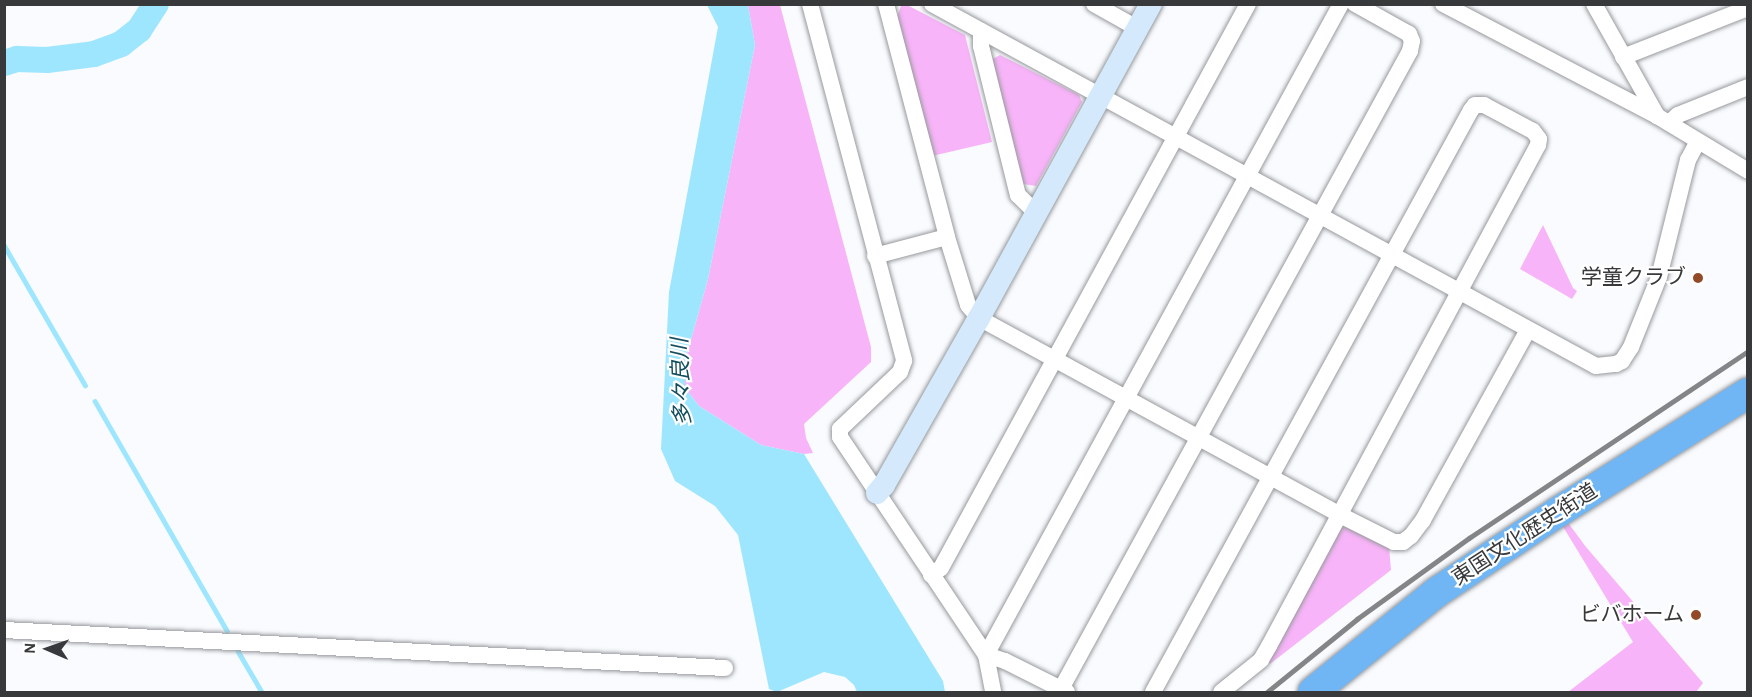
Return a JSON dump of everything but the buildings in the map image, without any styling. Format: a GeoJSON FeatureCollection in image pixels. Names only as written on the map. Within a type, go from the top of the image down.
{"type":"FeatureCollection","features":[{"type":"Feature","properties":{"kind":"highway","name":"東国文化歴史街道"},"geometry":{"type":"LineString","coordinates":[[1313,693],[1437,592],[1558,512],[1748,393]]}},
{"type":"Feature","properties":{"kind":"street"},"geometry":{"type":"LineString","coordinates":[[810,4],[904,361],[900,372],[840,429],[840,437],[986,655],[993,693]]}},
{"type":"Feature","properties":{"kind":"street"},"geometry":{"type":"LineString","coordinates":[[886,4],[946,237],[968,304],[979,318],[1340,515],[1394,542],[1403,542],[1411,536],[1423,520],[1528,330]]}},
{"type":"Feature","properties":{"kind":"street"},"geometry":{"type":"LineString","coordinates":[[932,4],[1248,177],[1320,213],[1596,366],[1616,364],[1622,361],[1631,347],[1659,278],[1688,160],[1698,141]]}},
{"type":"Feature","properties":{"kind":"street"},"geometry":{"type":"LineString","coordinates":[[1094,4],[1137,27]]}},
{"type":"Feature","properties":{"kind":"street"},"geometry":{"type":"LineString","coordinates":[[877,493],[885,485],[979,318],[1151,4]]}},
{"type":"Feature","properties":{"kind":"street"},"geometry":{"type":"LineString","coordinates":[[931,575],[941,568],[1248,4]]}},
{"type":"Feature","properties":{"kind":"street"},"geometry":{"type":"LineString","coordinates":[[986,655],[1341,4]]}},
{"type":"Feature","properties":{"kind":"street"},"geometry":{"type":"LineString","coordinates":[[986,655],[1005,661],[1064,691],[1320,213],[1410,51],[1412,41],[1409,34],[1355,4]]}},
{"type":"Feature","properties":{"kind":"street"},"geometry":{"type":"LineString","coordinates":[[1443,4],[1663,119],[1748,171]]}},
{"type":"Feature","properties":{"kind":"street"},"geometry":{"type":"LineString","coordinates":[[1594,4],[1623,57],[1663,119]]}},
{"type":"Feature","properties":{"kind":"street"},"geometry":{"type":"LineString","coordinates":[[1623,57],[1748,8]]}},
{"type":"Feature","properties":{"kind":"street"},"geometry":{"type":"LineString","coordinates":[[981,31],[981,46],[1018,195],[1036,213]]}},
{"type":"Feature","properties":{"kind":"street"},"geometry":{"type":"LineString","coordinates":[[1663,119],[1748,87]]}},
{"type":"Feature","properties":{"kind":"street"},"geometry":{"type":"LineString","coordinates":[[1153,693],[1475,105],[1484,105],[1533,131],[1539,139],[1538,145],[1459,291],[1454,305],[1260,660],[1221,693]]}},
{"type":"Feature","properties":{"kind":"street"},"geometry":{"type":"LineString","coordinates":[[875,255],[946,237]]}},
{"type":"Feature","properties":{"kind":"street"},"geometry":{"type":"LineString","coordinates":[[4,630],[725,668]]}},
{"type":"Feature","properties":{"kind":"shaded area"},"geometry":{"type":"Polygon","coordinates":[[[748,5],[780,5],[871,347],[871,362],[804,424],[806,438],[813,453],[804,454],[761,445],[699,406],[685,388],[685,361],[708,279],[755,45],[748,5]]]}},
{"type":"Feature","properties":{"kind":"shaded area"},"geometry":{"type":"Polygon","coordinates":[[[907,5],[965,35],[992,142],[932,156],[897,17],[901,6],[907,5]]]}},
{"type":"Feature","properties":{"kind":"shaded area"},"geometry":{"type":"Polygon","coordinates":[[[1000,55],[1079,95],[1082,102],[1036,186],[1023,184],[991,60],[1000,55]]]}},
{"type":"Feature","properties":{"kind":"shaded area"},"geometry":{"type":"Polygon","coordinates":[[[1543,225],[1573,288],[1577,291],[1572,299],[1520,269],[1543,225]]]}},
{"type":"Feature","properties":{"kind":"shaded area"},"geometry":{"type":"Polygon","coordinates":[[[1566,520],[1586,547],[1703,683],[1696,692],[1568,692],[1633,642],[1562,525],[1566,520]]]}},
{"type":"Feature","properties":{"kind":"shaded area"},"geometry":{"type":"Polygon","coordinates":[[[1348,526],[1389,547],[1391,570],[1270,664],[1268,661],[1338,529],[1348,526]]]}},
{"type":"Feature","properties":{"kind":"water"},"geometry":{"type":"Polygon","coordinates":[[[707,5],[748,5],[755,45],[708,279],[685,361],[685,388],[699,406],[761,445],[804,454],[943,681],[945,692],[857,692],[854,685],[845,677],[824,672],[777,692],[769,689],[738,535],[715,506],[675,481],[661,449],[669,292],[718,27],[707,5]]]}},
{"type":"Feature","properties":{"kind":"waterway","name":"多々良川"},"geometry":{"type":"LineString","coordinates":[[4,63],[17,59],[47,60],[94,54],[121,44],[139,30],[156,4]]}},
{"type":"Feature","properties":{"kind":"waterway"},"geometry":{"type":"LineString","coordinates":[[4,245],[85,385]]}},
{"type":"Feature","properties":{"kind":"waterway"},"geometry":{"type":"LineString","coordinates":[[95,401],[227,631]]}},
{"type":"Feature","properties":{"kind":"waterway"},"geometry":{"type":"LineString","coordinates":[[238,651],[262,692]]}},
{"type":"Feature","properties":{"kind":"railway"},"geometry":{"type":"LineString","coordinates":[[1267,692],[1357,619],[1469,538],[1748,351]]}},
{"type":"Feature","properties":{"kind":"place","name":"学童クラブ"},"geometry":{"type":"Point","coordinates":[1698,278]}},
{"type":"Feature","properties":{"kind":"place","name":"ビバホーム"},"geometry":{"type":"Point","coordinates":[1696,615]}}]}
